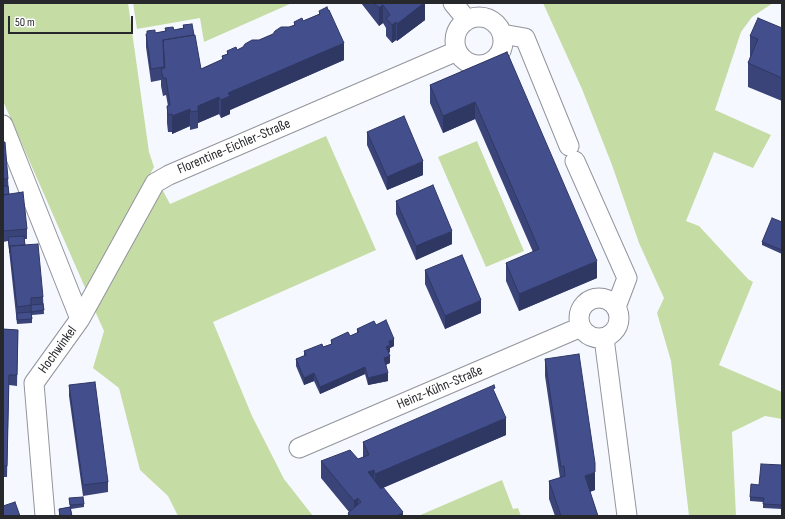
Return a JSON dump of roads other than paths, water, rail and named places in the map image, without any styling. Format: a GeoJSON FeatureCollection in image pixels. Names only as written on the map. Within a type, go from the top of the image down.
{"type":"FeatureCollection","features":[{"type":"Feature","properties":{"kind":"street"},"geometry":{"type":"LineString","coordinates":[[453,3],[467,20]]}},
{"type":"Feature","properties":{"kind":"street"},"geometry":{"type":"LineString","coordinates":[[480,16],[488,18],[499,27],[502,34],[502,50],[491,62],[483,65],[468,63],[461,58],[457,51],[454,37],[457,30],[461,24],[473,17],[480,16]]}},
{"type":"Feature","properties":{"kind":"street"},"geometry":{"type":"LineString","coordinates":[[502,34],[525,38],[572,153],[627,278],[616,307]]}},
{"type":"Feature","properties":{"kind":"street","name":"Florentine-Eichler-Straße"},"geometry":{"type":"LineString","coordinates":[[80,319],[155,184],[169,175],[457,51]]}},
{"type":"Feature","properties":{"kind":"street","name":"Hochwinkel"},"geometry":{"type":"LineString","coordinates":[[3,125],[80,319],[34,382],[45,516]]}},
{"type":"Feature","properties":{"kind":"street"},"geometry":{"type":"LineString","coordinates":[[596,298],[604,298],[611,301],[616,307],[620,314],[619,322],[611,335],[597,339],[585,333],[579,320],[580,312],[589,301],[596,298]]}},
{"type":"Feature","properties":{"kind":"street","name":"Heinz-Kühn-Straße"},"geometry":{"type":"LineString","coordinates":[[299,448],[581,327]]}},
{"type":"Feature","properties":{"kind":"street"},"geometry":{"type":"LineString","coordinates":[[604,338],[627,516]]}}]}
